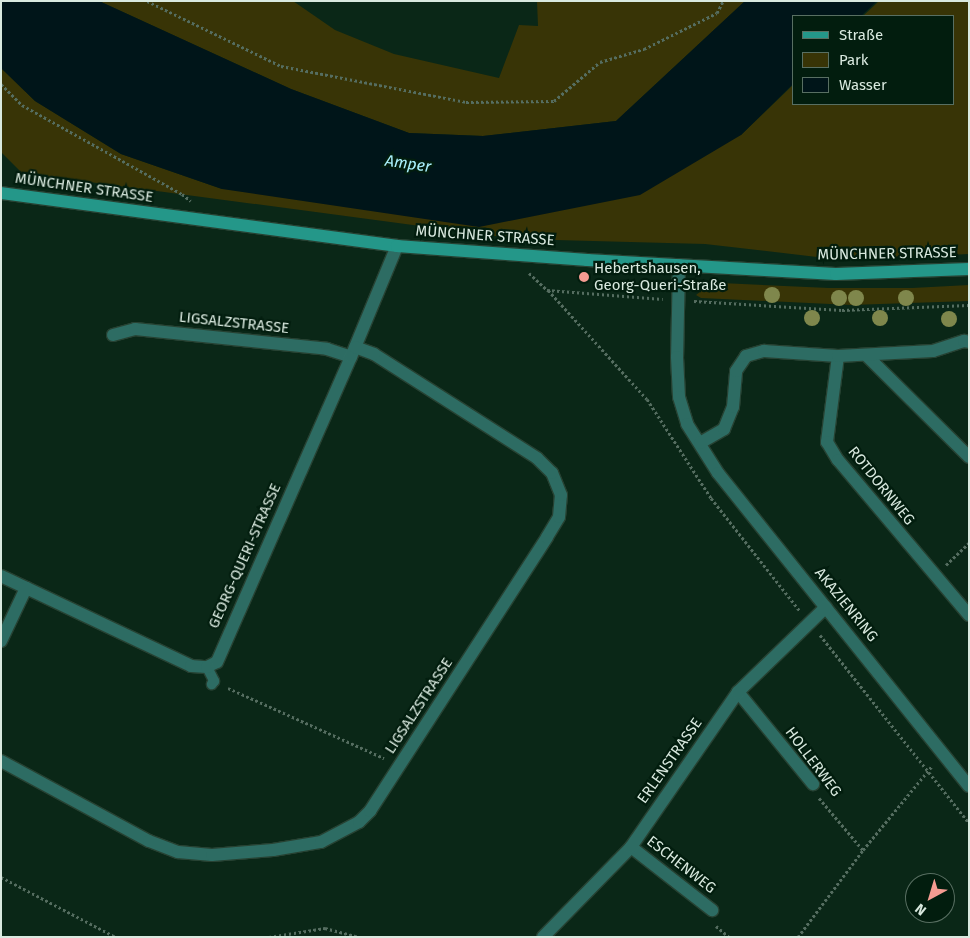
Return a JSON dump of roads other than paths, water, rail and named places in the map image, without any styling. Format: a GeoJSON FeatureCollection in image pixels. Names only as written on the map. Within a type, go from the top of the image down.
{"type":"FeatureCollection","features":[{"type":"Feature","properties":{"kind":"main road","name":"MÜNCHNER STRASSE"},"geometry":{"type":"LineString","coordinates":[[1,193],[396,246],[836,274],[969,269]]}},
{"type":"Feature","properties":{"kind":"street","name":"GEORG-QUERI-STRASSE"},"geometry":{"type":"LineString","coordinates":[[207,667],[217,662],[353,352],[396,246]]}},
{"type":"Feature","properties":{"kind":"street","name":"AKAZIENRING"},"geometry":{"type":"LineString","coordinates":[[680,265],[677,357],[680,397],[687,424],[718,473],[969,786]]}},
{"type":"Feature","properties":{"kind":"street","name":"LIGSALZSTRASSE"},"geometry":{"type":"LineString","coordinates":[[1,761],[150,841],[178,852],[212,855],[292,847],[321,842],[338,835],[359,822],[370,811],[559,517],[561,495],[552,473],[537,458],[374,354],[135,329],[113,335]]}},
{"type":"Feature","properties":{"kind":"street"},"geometry":{"type":"LineString","coordinates":[[700,444],[724,429],[733,407],[736,371],[746,356],[764,351],[838,356],[933,351],[969,342]]}},
{"type":"Feature","properties":{"kind":"street"},"geometry":{"type":"LineString","coordinates":[[866,355],[969,457]]}},
{"type":"Feature","properties":{"kind":"street","name":"ROTDORNWEG"},"geometry":{"type":"LineString","coordinates":[[838,356],[827,442],[838,460],[969,614]]}},
{"type":"Feature","properties":{"kind":"street"},"geometry":{"type":"LineString","coordinates":[[1,576],[191,666],[207,667]]}},
{"type":"Feature","properties":{"kind":"street"},"geometry":{"type":"LineString","coordinates":[[1,641],[26,588]]}},
{"type":"Feature","properties":{"kind":"street","name":"ERLENSTRASSE"},"geometry":{"type":"LineString","coordinates":[[543,937],[631,847],[738,692],[826,607]]}},
{"type":"Feature","properties":{"kind":"street","name":"HOLLERWEG"},"geometry":{"type":"LineString","coordinates":[[738,692],[813,784]]}},
{"type":"Feature","properties":{"kind":"street","name":"ESCHENWEG"},"geometry":{"type":"LineString","coordinates":[[631,847],[712,910]]}},
{"type":"Feature","properties":{"kind":"lane"},"geometry":{"type":"LineString","coordinates":[[207,667],[213,683]]}},
{"type":"Feature","properties":{"kind":"water","name":"Amper"},"geometry":{"type":"Polygon","coordinates":[[[1,1],[99,1],[291,89],[409,133],[483,136],[616,121],[745,1],[877,1],[862,15],[792,15],[792,85],[741,135],[640,195],[479,227],[222,189],[121,154],[35,101],[1,68],[1,1]]]}},
{"type":"Feature","properties":{"kind":"place","name":"Hebertshausen, Georg-Queri-Straße"},"geometry":{"type":"Point","coordinates":[584,277]}}]}
